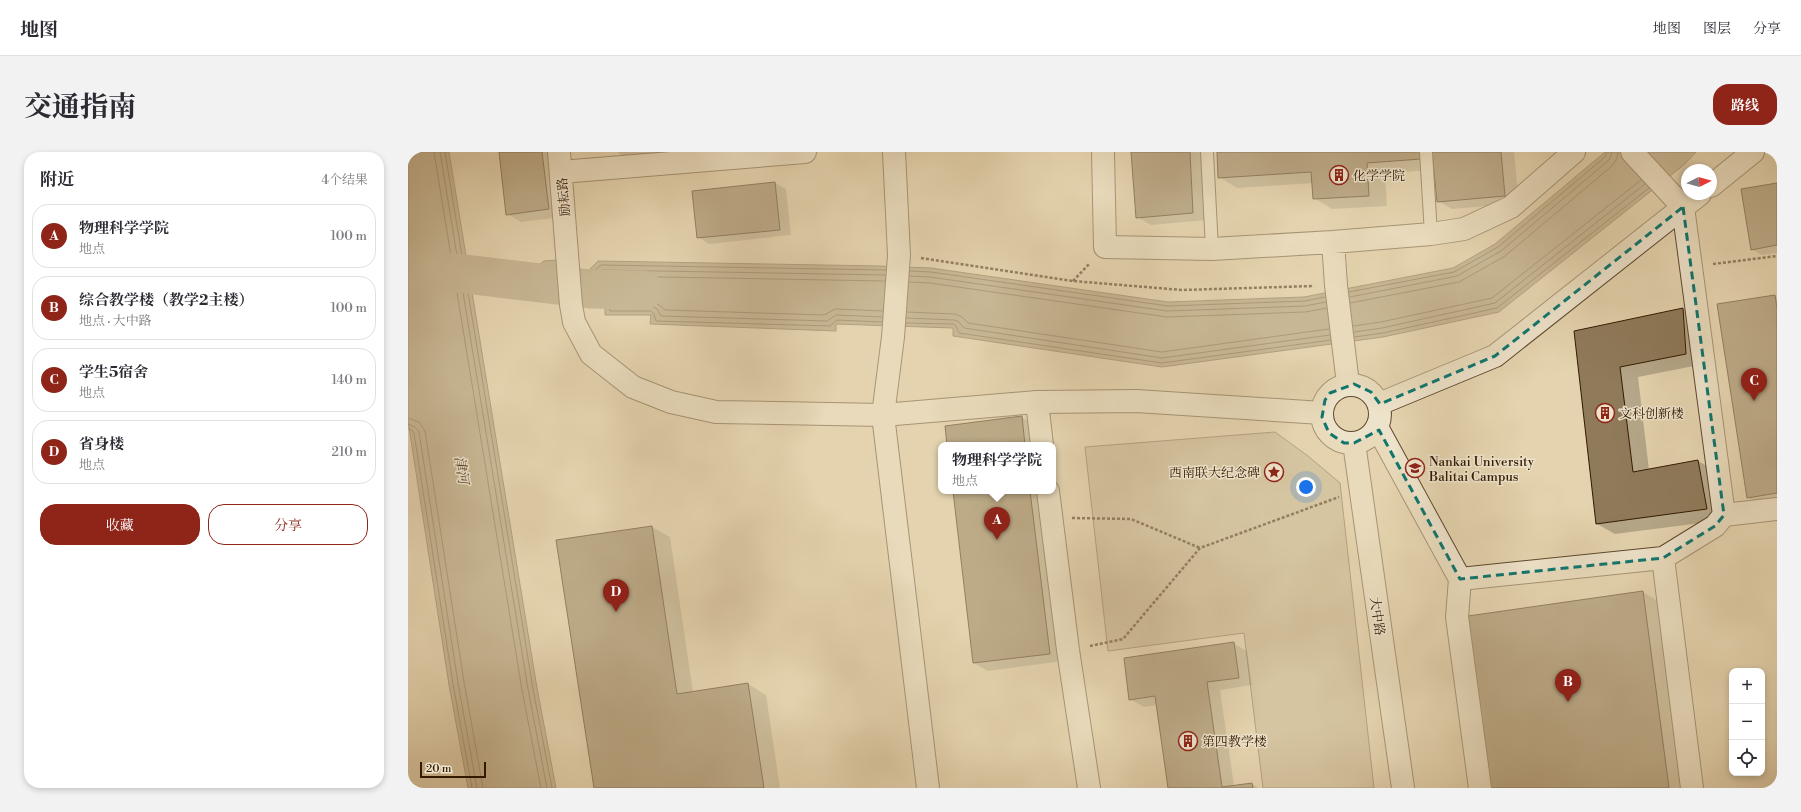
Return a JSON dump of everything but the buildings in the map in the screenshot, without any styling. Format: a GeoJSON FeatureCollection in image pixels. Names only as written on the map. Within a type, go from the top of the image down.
{"type":"FeatureCollection","features":[{"type":"Feature","properties":{"kind":"street"},"geometry":{"type":"LineString","coordinates":[[560,162],[805,152]]}},
{"type":"Feature","properties":{"kind":"street"},"geometry":{"type":"LineString","coordinates":[[894,152],[899,255],[893,337],[883,415],[928,788]]}},
{"type":"Feature","properties":{"kind":"street"},"geometry":{"type":"LineString","coordinates":[[1103,152],[1105,247],[1212,249],[1333,242],[1431,234],[1464,229],[1511,207],[1574,152]]}},
{"type":"Feature","properties":{"kind":"street"},"geometry":{"type":"LineString","coordinates":[[1632,152],[1684,207],[1724,515]]}},
{"type":"Feature","properties":{"kind":"street"},"geometry":{"type":"LineString","coordinates":[[1717,181],[1753,152]]}},
{"type":"Feature","properties":{"kind":"street","name":"励耘路"},"geometry":{"type":"LineString","coordinates":[[560,162],[571,305],[574,322],[591,354],[632,387],[671,402],[716,412],[883,415],[1037,402],[1136,401],[1322,413]]}},
{"type":"Feature","properties":{"kind":"street"},"geometry":{"type":"LineString","coordinates":[[1379,404],[1495,356],[1693,200]]}},
{"type":"Feature","properties":{"kind":"street"},"geometry":{"type":"LineString","coordinates":[[1333,242],[1336,285],[1348,384]]}},
{"type":"Feature","properties":{"kind":"street"},"geometry":{"type":"LineString","coordinates":[[1348,384],[1363,386],[1371,392],[1379,404],[1380,418],[1377,427],[1372,435],[1364,441],[1344,443],[1335,439],[1324,426],[1322,413],[1324,400],[1337,388],[1348,384]]}},
{"type":"Feature","properties":{"kind":"street"},"geometry":{"type":"LineString","coordinates":[[1037,402],[1042,442]]}},
{"type":"Feature","properties":{"kind":"street"},"geometry":{"type":"LineString","coordinates":[[1377,427],[1460,579],[1457,617],[1480,788]]}},
{"type":"Feature","properties":{"kind":"street","name":"大中路"},"geometry":{"type":"LineString","coordinates":[[1354,443],[1403,788]]}},
{"type":"Feature","properties":{"kind":"street"},"geometry":{"type":"LineString","coordinates":[[1048,494],[1068,650],[1089,788]]}},
{"type":"Feature","properties":{"kind":"street"},"geometry":{"type":"LineString","coordinates":[[1460,579],[1663,558],[1715,526],[1724,515],[1777,509]]}},
{"type":"Feature","properties":{"kind":"street"},"geometry":{"type":"LineString","coordinates":[[1663,558],[1692,788]]}},
{"type":"Feature","properties":{"kind":"lane"},"geometry":{"type":"LineString","coordinates":[[1208,152],[1212,249]]}},
{"type":"Feature","properties":{"kind":"lane"},"geometry":{"type":"LineString","coordinates":[[1426,152],[1431,234]]}},
{"type":"Feature","properties":{"kind":"path"},"geometry":{"type":"LineString","coordinates":[[899,255],[1073,280],[1182,290],[1336,285]]}},
{"type":"Feature","properties":{"kind":"path"},"geometry":{"type":"LineString","coordinates":[[1691,268],[1777,256]]}},
{"type":"Feature","properties":{"kind":"path"},"geometry":{"type":"LineString","coordinates":[[1068,650],[1123,639],[1200,548],[1360,489]]}},
{"type":"Feature","properties":{"kind":"path"},"geometry":{"type":"LineString","coordinates":[[1051,517],[1130,519],[1200,548]]}},
{"type":"Feature","properties":{"kind":"highlighted area"},"geometry":{"type":"Polygon","coordinates":[[[1683,207],[1724,515],[1715,526],[1663,558],[1460,579],[1379,430],[1354,443],[1344,443],[1329,433],[1322,417],[1325,400],[1330,393],[1354,384],[1371,392],[1380,404],[1495,356],[1683,207]]]}},
{"type":"Feature","properties":{"kind":"shaded area"},"geometry":{"type":"Polygon","coordinates":[[[1275,432],[1308,456],[1340,483],[1374,788],[1263,788],[1244,633],[1108,651],[1085,447],[1275,432]]]}},
{"type":"Feature","properties":{"kind":"water","name":"津河"},"geometry":{"type":"Polygon","coordinates":[[[408,152],[449,152],[537,688],[556,788],[468,788],[449,685],[408,421],[408,152]]]}},
{"type":"Feature","properties":{"kind":"water"},"geometry":{"type":"Polygon","coordinates":[[[1605,152],[1696,152],[1685,164],[1681,164],[1681,167],[1499,312],[1383,337],[1162,367],[953,336],[953,328],[836,324],[836,331],[650,324],[651,315],[605,315],[605,307],[590,289],[589,270],[598,261],[931,268],[1168,302],[1304,297],[1453,268],[1495,244],[1605,152]]]}},
{"type":"Feature","properties":{"kind":"water"},"geometry":{"type":"Polygon","coordinates":[[[557,260],[560,296],[542,294],[532,287],[529,272],[544,261],[557,260]]]}},
{"type":"Feature","properties":{"kind":"waterway"},"geometry":{"type":"LineString","coordinates":[[431,270],[590,289],[643,290]]}},
{"type":"Feature","properties":{"kind":"place","name":"化学学院"},"geometry":{"type":"Point","coordinates":[1339,175]}},
{"type":"Feature","properties":{"kind":"place","name":"学生5宿舍"},"geometry":{"type":"Point","coordinates":[1754,401]}},
{"type":"Feature","properties":{"kind":"place","name":"文科创新楼"},"geometry":{"type":"Point","coordinates":[1605,413]}},
{"type":"Feature","properties":{"kind":"place","name":"Nankai University Balitai Campus"},"geometry":{"type":"Point","coordinates":[1415,468]}},
{"type":"Feature","properties":{"kind":"place","name":"西南联大纪念碑"},"geometry":{"type":"Point","coordinates":[1274,472]}},
{"type":"Feature","properties":{"kind":"place","name":"物理科学学院"},"geometry":{"type":"Point","coordinates":[997,540]}},
{"type":"Feature","properties":{"kind":"place","name":"省身楼"},"geometry":{"type":"Point","coordinates":[616,612]}},
{"type":"Feature","properties":{"kind":"place","name":"综合教学楼（教学2主楼）"},"geometry":{"type":"Point","coordinates":[1568,702]}},
{"type":"Feature","properties":{"kind":"place","name":"第四教学楼"},"geometry":{"type":"Point","coordinates":[1188,741]}}]}
